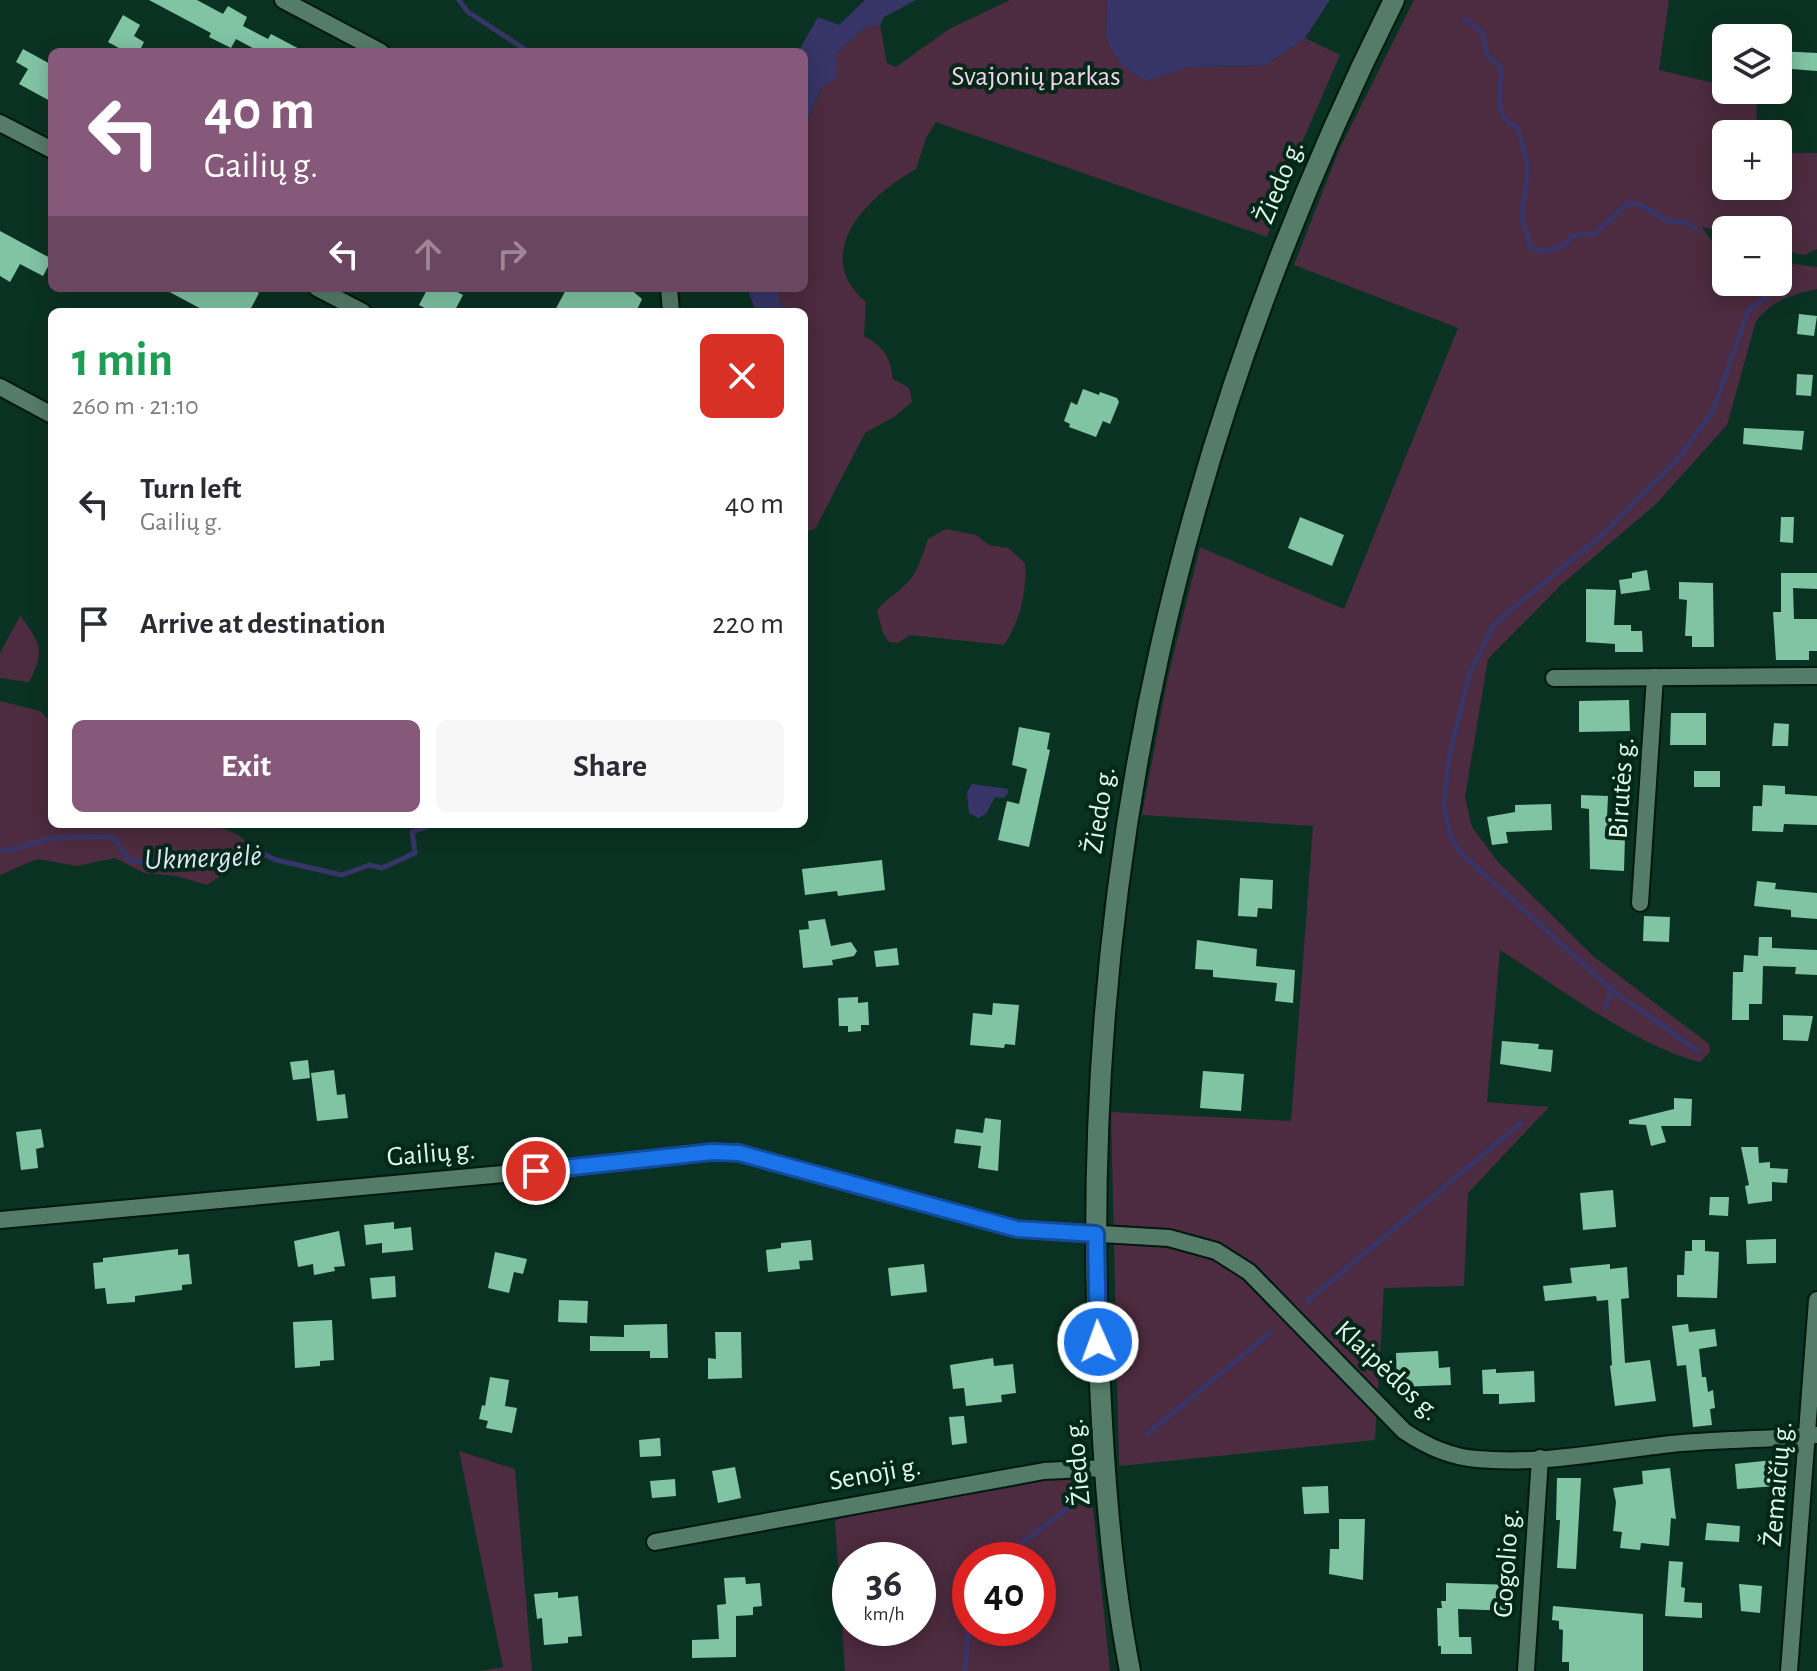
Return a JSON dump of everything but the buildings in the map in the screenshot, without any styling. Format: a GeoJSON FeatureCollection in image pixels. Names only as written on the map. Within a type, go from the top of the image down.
{"type":"FeatureCollection","features":[{"type":"Feature","properties":{"kind":"street"},"geometry":{"type":"LineString","coordinates":[[283,0],[373,48]]}},
{"type":"Feature","properties":{"kind":"street","name":"Žiedo g."},"geometry":{"type":"LineString","coordinates":[[1130,1671],[1105,1468],[1096,1234],[1100,1057],[1119,862],[1130,793],[1172,593],[1199,491],[1252,330],[1324,147],[1394,0]]}},
{"type":"Feature","properties":{"kind":"street"},"geometry":{"type":"LineString","coordinates":[[0,123],[48,148]]}},
{"type":"Feature","properties":{"kind":"street"},"geometry":{"type":"LineString","coordinates":[[325,292],[355,308]]}},
{"type":"Feature","properties":{"kind":"street"},"geometry":{"type":"LineString","coordinates":[[0,387],[48,413]]}},
{"type":"Feature","properties":{"kind":"street"},"geometry":{"type":"LineString","coordinates":[[1554,678],[1817,676]]}},
{"type":"Feature","properties":{"kind":"street","name":"Birutės g."},"geometry":{"type":"LineString","coordinates":[[1640,903],[1655,677]]}},
{"type":"Feature","properties":{"kind":"street","name":"Gailių g."},"geometry":{"type":"LineString","coordinates":[[0,1220],[712,1152],[762,1157],[1017,1229],[1096,1234]]}},
{"type":"Feature","properties":{"kind":"street","name":"Klaipėdos g."},"geometry":{"type":"LineString","coordinates":[[1096,1234],[1169,1238],[1216,1251],[1249,1272],[1404,1431],[1419,1441],[1456,1456],[1476,1459],[1540,1458],[1678,1443],[1812,1435]]}},
{"type":"Feature","properties":{"kind":"street","name":"Žemaičių g."},"geometry":{"type":"LineString","coordinates":[[1789,1671],[1812,1435],[1817,1300]]}},
{"type":"Feature","properties":{"kind":"street","name":"Gogolio g."},"geometry":{"type":"LineString","coordinates":[[1526,1671],[1540,1458]]}},
{"type":"Feature","properties":{"kind":"street","name":"Senoji g."},"geometry":{"type":"LineString","coordinates":[[655,1542],[1044,1471],[1105,1468]]}},
{"type":"Feature","properties":{"kind":"green space","name":"Svajonių parkas"},"geometry":{"type":"Polygon","coordinates":[[[1010,0],[1107,0],[1106,40],[1146,81],[1190,67],[1265,66],[1305,38],[1340,55],[1301,145],[1267,237],[936,122],[926,138],[916,169],[880,194],[864,210],[844,246],[843,264],[850,283],[866,302],[864,336],[885,353],[893,379],[909,388],[912,402],[894,417],[865,433],[815,529],[808,531],[808,308],[783,308],[777,292],[808,292],[808,120],[836,54],[864,28],[880,25],[887,63],[896,67],[949,29],[1010,0]]]}},
{"type":"Feature","properties":{"kind":"green space"},"geometry":{"type":"Polygon","coordinates":[[[1414,0],[1669,0],[1659,70],[1712,83],[1712,104],[1757,104],[1756,120],[1712,120],[1712,200],[1792,200],[1792,153],[1817,153],[1817,249],[1804,255],[1792,252],[1792,216],[1712,216],[1712,230],[1702,227],[1712,242],[1712,296],[1792,296],[1792,264],[1817,267],[1817,289],[1783,299],[1756,321],[1727,425],[1655,505],[1562,584],[1488,659],[1465,797],[1472,827],[1498,862],[1593,956],[1709,1044],[1710,1052],[1700,1062],[1650,1043],[1598,1014],[1500,950],[1487,1102],[1549,1107],[1468,1193],[1464,1286],[1384,1288],[1375,1440],[1119,1466],[1111,1112],[1291,1121],[1313,826],[1142,815],[1167,681],[1200,547],[1344,609],[1458,328],[1294,265],[1339,150],[1414,0]]]}},
{"type":"Feature","properties":{"kind":"green space"},"geometry":{"type":"Polygon","coordinates":[[[946,529],[976,535],[989,545],[1008,548],[1025,563],[1021,606],[1004,645],[910,635],[898,643],[889,642],[883,633],[877,611],[913,575],[928,539],[946,529]]]}},
{"type":"Feature","properties":{"kind":"green space"},"geometry":{"type":"Polygon","coordinates":[[[20,616],[33,633],[39,655],[29,682],[0,678],[0,653],[20,616]]]}},
{"type":"Feature","properties":{"kind":"green space"},"geometry":{"type":"Polygon","coordinates":[[[0,701],[40,711],[48,719],[48,828],[221,828],[239,835],[250,845],[242,862],[207,885],[176,876],[144,873],[115,858],[77,866],[37,859],[0,875],[0,701]]]}},
{"type":"Feature","properties":{"kind":"green space"},"geometry":{"type":"Polygon","coordinates":[[[459,1451],[515,1469],[532,1671],[481,1671],[503,1667],[459,1451]]]}},
{"type":"Feature","properties":{"kind":"green space"},"geometry":{"type":"Polygon","coordinates":[[[1079,1477],[1085,1482],[1092,1498],[1110,1671],[845,1671],[843,1646],[936,1646],[936,1542],[836,1542],[835,1521],[859,1507],[1044,1478],[1079,1477]]]}},
{"type":"Feature","properties":{"kind":"shaded area"},"geometry":{"type":"Polygon","coordinates":[[[865,0],[916,0],[884,17],[880,25],[864,28],[836,54],[837,77],[821,88],[808,119],[808,48],[800,48],[818,17],[839,25],[865,0]]]}},
{"type":"Feature","properties":{"kind":"shaded area"},"geometry":{"type":"Polygon","coordinates":[[[1107,0],[1330,0],[1305,38],[1265,66],[1190,67],[1146,81],[1121,65],[1106,39],[1107,0]]]}},
{"type":"Feature","properties":{"kind":"shaded area"},"geometry":{"type":"Polygon","coordinates":[[[748,292],[777,292],[783,308],[754,308],[748,292]]]}},
{"type":"Feature","properties":{"kind":"shaded area"},"geometry":{"type":"Polygon","coordinates":[[[972,784],[1008,789],[1008,793],[1004,798],[995,797],[986,814],[978,818],[969,813],[967,792],[972,784]]]}},
{"type":"Feature","properties":{"kind":"waterway"},"geometry":{"type":"LineString","coordinates":[[459,0],[468,12],[523,48]]}},
{"type":"Feature","properties":{"kind":"waterway","name":"Ukmergėlė"},"geometry":{"type":"LineString","coordinates":[[1464,19],[1482,31],[1487,54],[1501,69],[1501,111],[1509,123],[1517,127],[1526,160],[1528,174],[1522,219],[1529,236],[1528,245],[1540,252],[1563,246],[1574,235],[1594,234],[1628,203],[1639,204],[1668,221],[1685,222],[1696,229]]}},
{"type":"Feature","properties":{"kind":"waterway"},"geometry":{"type":"LineString","coordinates":[[1698,1051],[1612,990],[1462,854],[1450,836],[1444,804],[1449,758],[1469,675],[1494,624],[1602,535],[1677,460],[1713,411],[1748,311],[1767,296]]}},
{"type":"Feature","properties":{"kind":"waterway","name":"Ukmergėlė"},"geometry":{"type":"LineString","coordinates":[[0,851],[49,839],[108,837],[114,838],[129,860],[161,864],[193,863],[257,851],[276,860],[342,875],[369,865],[382,868],[415,853],[412,832],[424,828]]}},
{"type":"Feature","properties":{"kind":"waterway"},"geometry":{"type":"LineString","coordinates":[[1605,1008],[1612,991]]}},
{"type":"Feature","properties":{"kind":"waterway"},"geometry":{"type":"LineString","coordinates":[[1307,1301],[1521,1123]]}},
{"type":"Feature","properties":{"kind":"waterway"},"geometry":{"type":"LineString","coordinates":[[1147,1434],[1270,1333]]}},
{"type":"Feature","properties":{"kind":"waterway"},"geometry":{"type":"LineString","coordinates":[[1024,1542],[1068,1508]]}},
{"type":"Feature","properties":{"kind":"waterway"},"geometry":{"type":"LineString","coordinates":[[965,1671],[967,1646]]}},
{"type":"Feature","properties":{"kind":"route"},"geometry":{"type":"LineString","coordinates":[[536,1171],[712,1152],[739,1153],[1017,1229],[1096,1234],[1098,1342]]}}]}
